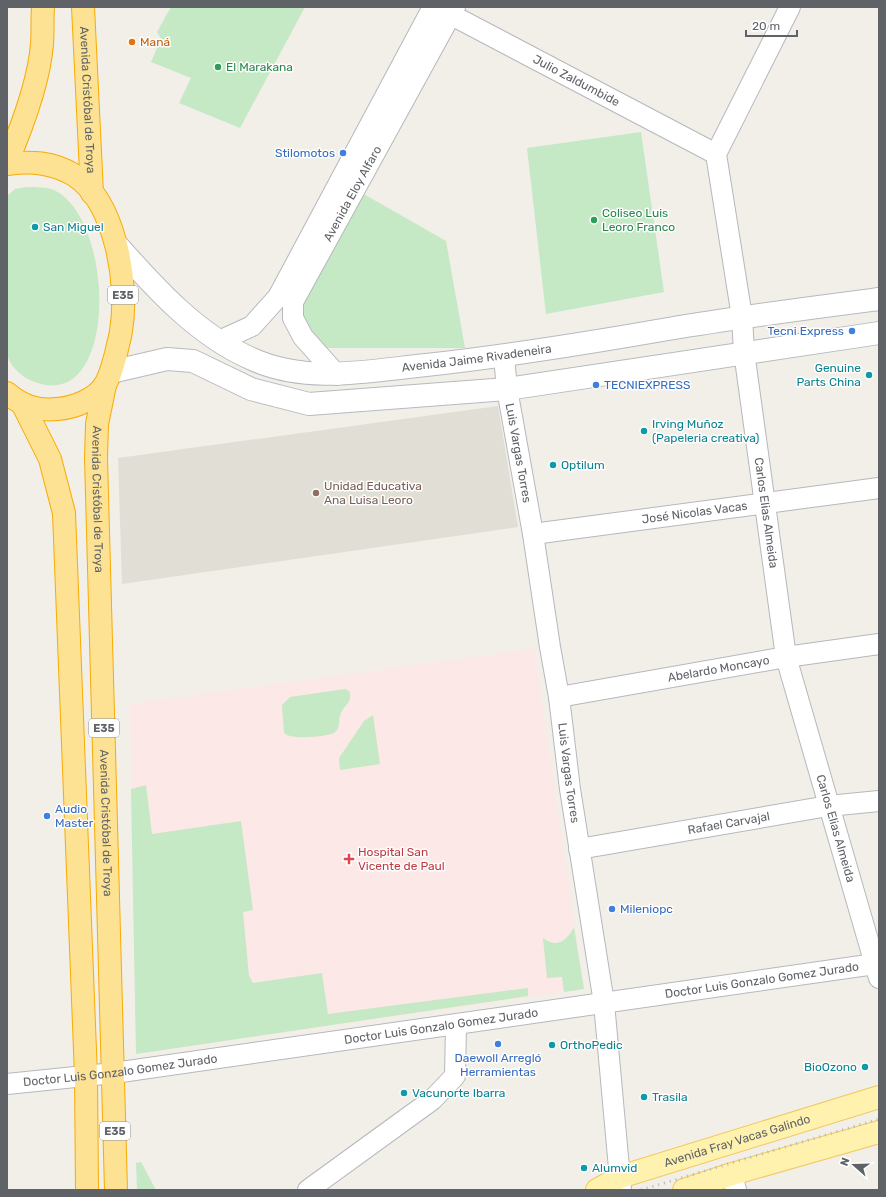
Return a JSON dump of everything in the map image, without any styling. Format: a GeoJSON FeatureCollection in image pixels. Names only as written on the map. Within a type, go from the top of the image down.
{"type":"FeatureCollection","features":[{"type":"Feature","properties":{"kind":"highway","name":"E35"},"geometry":{"type":"LineString","coordinates":[[13,399],[45,410],[67,408],[88,400],[108,378],[121,330],[123,294],[116,244],[102,208],[92,192],[75,176],[53,165],[30,161],[7,163],[25,118],[34,82],[42,46],[43,7]]}},
{"type":"Feature","properties":{"kind":"highway","name":"Avenida Cristóbal de Troya"},"geometry":{"type":"LineString","coordinates":[[83,7],[92,192]]}},
{"type":"Feature","properties":{"kind":"highway","name":"Avenida Cristóbal de Troya"},"geometry":{"type":"LineString","coordinates":[[108,378],[97,424],[96,458],[116,1190]]}},
{"type":"Feature","properties":{"kind":"highway","name":"E35"},"geometry":{"type":"LineString","coordinates":[[13,399],[50,459],[64,513],[86,1076],[87,1190]]}},
{"type":"Feature","properties":{"kind":"main road","name":"Avenida Jaime Rivadeneira"},"geometry":{"type":"LineString","coordinates":[[116,244],[159,293],[182,313],[220,341],[252,360],[286,371],[337,375],[504,357],[742,317],[879,299]]}},
{"type":"Feature","properties":{"kind":"main road"},"geometry":{"type":"LineString","coordinates":[[108,378],[167,359],[194,361],[251,389],[309,404],[507,389],[744,352],[879,333]]}},
{"type":"Feature","properties":{"kind":"main road","name":"Avenida Fray Vacas Galindo"},"geometry":{"type":"LineString","coordinates":[[597,1190],[621,1184],[879,1097]]}},
{"type":"Feature","properties":{"kind":"main road"},"geometry":{"type":"LineString","coordinates":[[684,1190],[734,1182],[879,1132]]}},
{"type":"Feature","properties":{"kind":"street"},"geometry":{"type":"LineString","coordinates":[[716,154],[790,7]]}},
{"type":"Feature","properties":{"kind":"street","name":"Julio Zaldumbide"},"geometry":{"type":"LineString","coordinates":[[444,9],[716,154]]}},
{"type":"Feature","properties":{"kind":"street","name":"Avenida Eloy Alfaro"},"geometry":{"type":"LineString","coordinates":[[220,341],[252,326],[278,297],[444,9]]}},
{"type":"Feature","properties":{"kind":"street","name":"Avenida Eloy Alfaro"},"geometry":{"type":"LineString","coordinates":[[337,375],[303,338],[293,318],[293,302],[444,9]]}},
{"type":"Feature","properties":{"kind":"street","name":"Carlos Elias Almeida"},"geometry":{"type":"LineString","coordinates":[[716,154],[742,317],[744,352],[786,657],[877,971]]}},
{"type":"Feature","properties":{"kind":"street","name":"Luis Vargas Torres"},"geometry":{"type":"LineString","coordinates":[[504,357],[507,389],[533,534],[550,647],[560,697],[570,789],[604,1002],[621,1184]]}},
{"type":"Feature","properties":{"kind":"street","name":"José Nicolas Vacas"},"geometry":{"type":"LineString","coordinates":[[533,534],[879,488]]}},
{"type":"Feature","properties":{"kind":"street","name":"Abelardo Moncayo"},"geometry":{"type":"LineString","coordinates":[[560,697],[786,657],[879,644]]}},
{"type":"Feature","properties":{"kind":"street","name":"Rafael Carvajal"},"geometry":{"type":"LineString","coordinates":[[579,849],[828,806],[879,801]]}},
{"type":"Feature","properties":{"kind":"street","name":"Doctor Luis Gonzalo Gomez Jurado"},"geometry":{"type":"LineString","coordinates":[[7,1084],[114,1073],[456,1025],[604,1002],[877,971]]}},
{"type":"Feature","properties":{"kind":"street"},"geometry":{"type":"LineString","coordinates":[[308,1190],[432,1100],[455,1076],[456,1025]]}},
{"type":"Feature","properties":{"kind":"shaded area","name":"Unidad Educativa Ana Luisa Leoro"},"geometry":{"type":"Polygon","coordinates":[[[498,406],[518,527],[122,584],[118,458],[498,406]]]}},
{"type":"Feature","properties":{"kind":"shaded area","name":"Hospital San Vicente de Paul"},"geometry":{"type":"Polygon","coordinates":[[[534,649],[584,989],[136,1054],[130,704],[534,649]]]}},
{"type":"Feature","properties":{"kind":"green space","name":"El Marakana"},"geometry":{"type":"Polygon","coordinates":[[[171,7],[305,7],[240,128],[179,103],[191,78],[151,62],[161,39],[157,32],[171,7]]]}},
{"type":"Feature","properties":{"kind":"green space","name":"Coliseo Luis Leoro Franco"},"geometry":{"type":"Polygon","coordinates":[[[641,132],[664,292],[546,314],[527,148],[641,132]]]}},
{"type":"Feature","properties":{"kind":"green space"},"geometry":{"type":"Polygon","coordinates":[[[27,187],[54,190],[75,208],[89,238],[98,274],[99,312],[93,346],[80,372],[59,385],[30,380],[19,373],[10,362],[6,348],[7,196],[15,189],[27,187]]]}},
{"type":"Feature","properties":{"kind":"green space"},"geometry":{"type":"Polygon","coordinates":[[[362,193],[446,241],[465,348],[321,348],[296,303],[362,193]]]}},
{"type":"Feature","properties":{"kind":"green space"},"geometry":{"type":"Polygon","coordinates":[[[345,689],[349,691],[350,698],[341,713],[339,726],[334,733],[316,737],[294,737],[284,733],[282,705],[290,697],[345,689]]]}},
{"type":"Feature","properties":{"kind":"green space"},"geometry":{"type":"Polygon","coordinates":[[[373,715],[380,764],[340,770],[339,758],[364,721],[373,715]]]}},
{"type":"Feature","properties":{"kind":"green space"},"geometry":{"type":"Polygon","coordinates":[[[146,785],[152,834],[241,821],[253,910],[243,912],[249,976],[253,983],[322,973],[328,1014],[528,988],[528,996],[136,1054],[131,789],[146,785]]]}},
{"type":"Feature","properties":{"kind":"green space"},"geometry":{"type":"Polygon","coordinates":[[[574,927],[584,989],[564,992],[562,977],[547,978],[543,938],[553,943],[562,942],[574,927]]]}},
{"type":"Feature","properties":{"kind":"green space"},"geometry":{"type":"Polygon","coordinates":[[[141,1162],[156,1190],[137,1190],[136,1163],[141,1162]]]}},
{"type":"Feature","properties":{"kind":"railway"},"geometry":{"type":"LineString","coordinates":[[641,1190],[879,1119]]}},
{"type":"Feature","properties":{"kind":"place","name":"Maná"},"geometry":{"type":"Point","coordinates":[132,42]}},
{"type":"Feature","properties":{"kind":"place","name":"El Marakana"},"geometry":{"type":"Point","coordinates":[218,67]}},
{"type":"Feature","properties":{"kind":"place","name":"Stilomotos"},"geometry":{"type":"Point","coordinates":[343,153]}},
{"type":"Feature","properties":{"kind":"place","name":"Coliseo Luis Leoro Franco"},"geometry":{"type":"Point","coordinates":[594,220]}},
{"type":"Feature","properties":{"kind":"place","name":"San Miguel"},"geometry":{"type":"Point","coordinates":[35,227]}},
{"type":"Feature","properties":{"kind":"place","name":"Tecni Express"},"geometry":{"type":"Point","coordinates":[852,331]}},
{"type":"Feature","properties":{"kind":"place","name":"Genuine Parts China"},"geometry":{"type":"Point","coordinates":[869,375]}},
{"type":"Feature","properties":{"kind":"place","name":"TECNIEXPRESS"},"geometry":{"type":"Point","coordinates":[596,385]}},
{"type":"Feature","properties":{"kind":"place","name":"Irving Muñoz (Papeleria creativa)"},"geometry":{"type":"Point","coordinates":[644,431]}},
{"type":"Feature","properties":{"kind":"place","name":"Optilum"},"geometry":{"type":"Point","coordinates":[553,465]}},
{"type":"Feature","properties":{"kind":"place","name":"Unidad Educativa Ana Luisa Leoro"},"geometry":{"type":"Point","coordinates":[316,493]}},
{"type":"Feature","properties":{"kind":"place","name":"Audio Master"},"geometry":{"type":"Point","coordinates":[47,816]}},
{"type":"Feature","properties":{"kind":"place","name":"Hospital San Vicente de Paul"},"geometry":{"type":"Point","coordinates":[349,859]}},
{"type":"Feature","properties":{"kind":"place","name":"Mileniopc"},"geometry":{"type":"Point","coordinates":[612,909]}},
{"type":"Feature","properties":{"kind":"place","name":"Daewoll Arregló Herramientas"},"geometry":{"type":"Point","coordinates":[498,1044]}},
{"type":"Feature","properties":{"kind":"place","name":"OrthoPedic"},"geometry":{"type":"Point","coordinates":[552,1045]}},
{"type":"Feature","properties":{"kind":"place","name":"BioOzono"},"geometry":{"type":"Point","coordinates":[865,1067]}},
{"type":"Feature","properties":{"kind":"place","name":"Vacunorte Ibarra"},"geometry":{"type":"Point","coordinates":[404,1093]}},
{"type":"Feature","properties":{"kind":"place","name":"Trasila"},"geometry":{"type":"Point","coordinates":[644,1097]}},
{"type":"Feature","properties":{"kind":"place","name":"Alumvid"},"geometry":{"type":"Point","coordinates":[584,1168]}}]}
